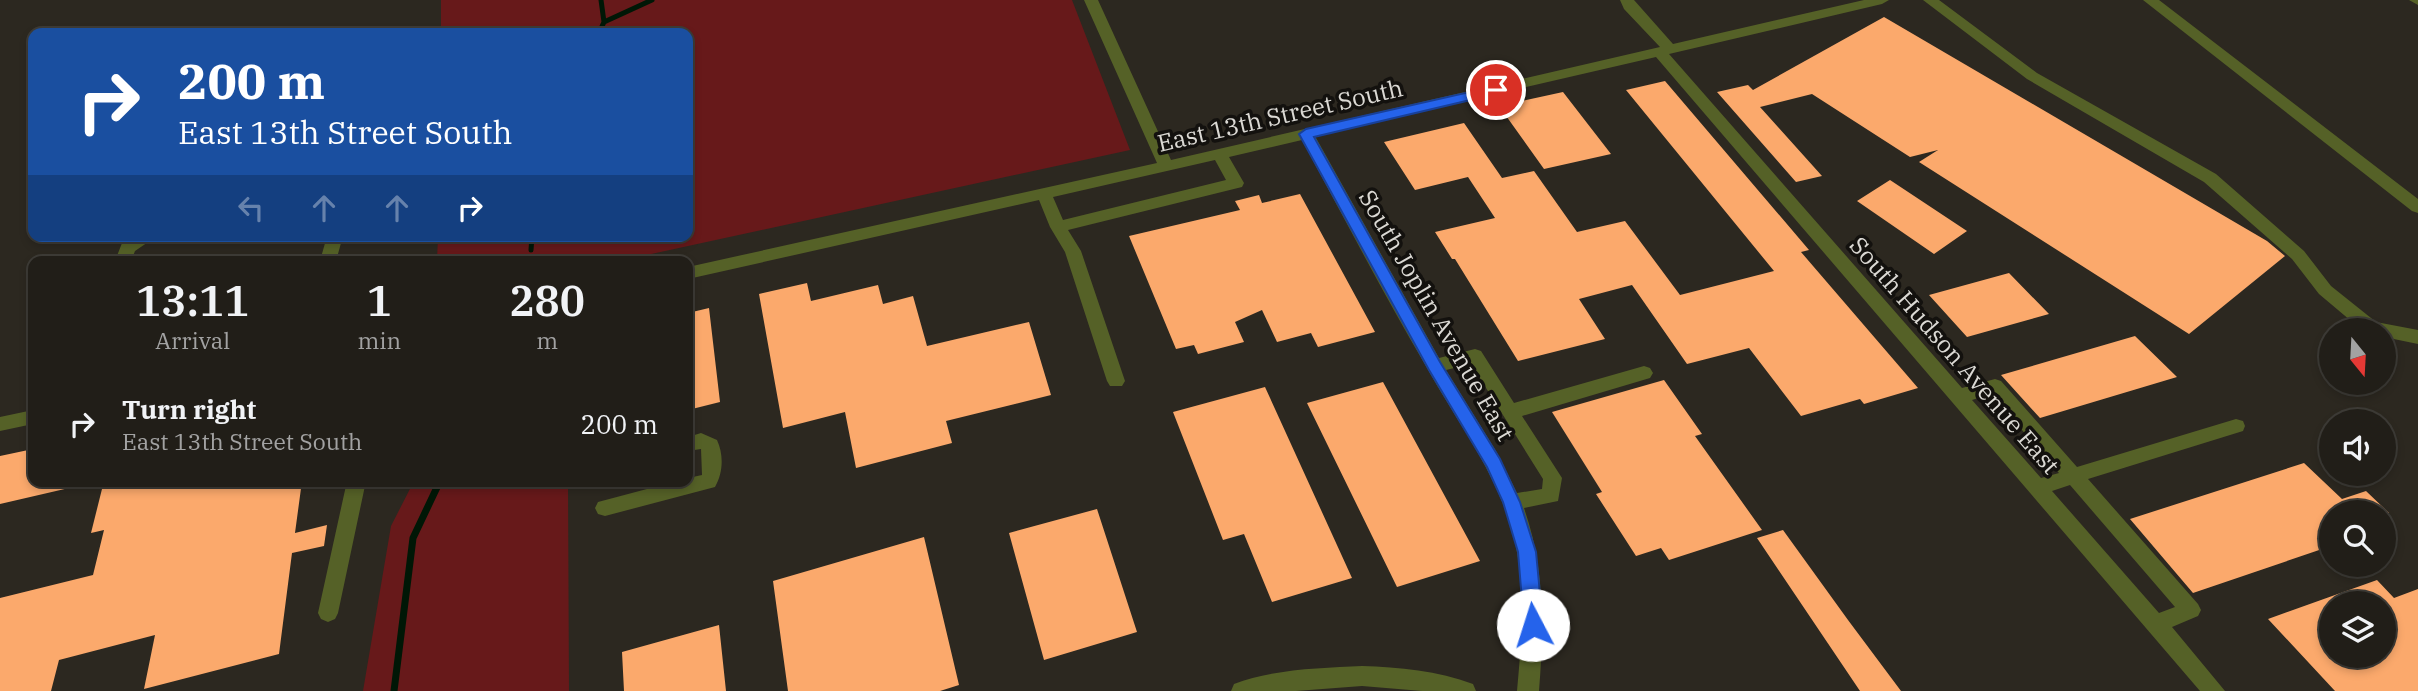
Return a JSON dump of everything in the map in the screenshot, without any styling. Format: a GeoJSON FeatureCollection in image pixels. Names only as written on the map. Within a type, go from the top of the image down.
{"type":"FeatureCollection","features":[{"type":"Feature","properties":{"kind":"street"},"geometry":{"type":"LineString","coordinates":[[1091,0],[1166,166]]}},
{"type":"Feature","properties":{"kind":"street","name":"South Hudson Avenue East"},"geometry":{"type":"LineString","coordinates":[[1627,0],[1664,51],[2214,691]]}},
{"type":"Feature","properties":{"kind":"street","name":"East 13th Street South"},"geometry":{"type":"LineString","coordinates":[[693,272],[1220,154],[1882,0]]}},
{"type":"Feature","properties":{"kind":"street"},"geometry":{"type":"LineString","coordinates":[[1930,0],[2032,76],[2210,178],[2298,255],[2325,290],[2371,328],[2418,337]]}},
{"type":"Feature","properties":{"kind":"street"},"geometry":{"type":"LineString","coordinates":[[2150,0],[2418,206]]}},
{"type":"Feature","properties":{"kind":"street","name":"South Joplin Avenue East"},"geometry":{"type":"LineString","coordinates":[[1306,134],[1435,366],[1494,464],[1512,502],[1527,552],[1533,625],[1528,691]]}},
{"type":"Feature","properties":{"kind":"street"},"geometry":{"type":"LineString","coordinates":[[1058,227],[1236,183],[1220,154]]}},
{"type":"Feature","properties":{"kind":"street"},"geometry":{"type":"LineString","coordinates":[[1044,193],[1058,227],[1073,251],[1116,381]]}},
{"type":"Feature","properties":{"kind":"street"},"geometry":{"type":"LineString","coordinates":[[124,256],[128,247],[138,242]]}},
{"type":"Feature","properties":{"kind":"street"},"geometry":{"type":"LineString","coordinates":[[1435,366],[1475,356],[1552,478],[1551,495],[1512,502]]}},
{"type":"Feature","properties":{"kind":"street"},"geometry":{"type":"LineString","coordinates":[[1510,412],[1644,373]]}},
{"type":"Feature","properties":{"kind":"street"},"geometry":{"type":"LineString","coordinates":[[1959,396],[1995,386],[2191,610],[2156,624]]}},
{"type":"Feature","properties":{"kind":"street"},"geometry":{"type":"LineString","coordinates":[[0,424],[28,418]]}},
{"type":"Feature","properties":{"kind":"street"},"geometry":{"type":"LineString","coordinates":[[2038,487],[2236,426]]}},
{"type":"Feature","properties":{"kind":"street"},"geometry":{"type":"LineString","coordinates":[[693,443],[701,441],[710,445],[713,472],[708,481],[693,485]]}},
{"type":"Feature","properties":{"kind":"street"},"geometry":{"type":"LineString","coordinates":[[328,613],[356,487]]}},
{"type":"Feature","properties":{"kind":"street"},"geometry":{"type":"LineString","coordinates":[[605,508],[685,487]]}},
{"type":"Feature","properties":{"kind":"street"},"geometry":{"type":"LineString","coordinates":[[1242,691],[1342,676],[1405,678],[1465,691]]}},
{"type":"Feature","properties":{"kind":"shaded area"},"geometry":{"type":"Polygon","coordinates":[[[441,0],[1072,0],[1130,150],[642,256],[437,256],[438,242],[693,242],[693,28],[441,28],[441,0]]]}},
{"type":"Feature","properties":{"kind":"shaded area"},"geometry":{"type":"Polygon","coordinates":[[[411,487],[568,487],[569,691],[363,691],[391,526],[411,487]]]}},
{"type":"Feature","properties":{"kind":"building"},"geometry":{"type":"Polygon","coordinates":[[[1884,17],[2267,241],[2285,256],[2189,334],[1919,162],[1938,150],[1910,157],[1812,94],[1760,107],[1822,176],[1796,182],[1717,92],[1748,85],[1753,90],[1884,17]]]}},
{"type":"Feature","properties":{"kind":"building"},"geometry":{"type":"Polygon","coordinates":[[[1665,81],[1809,250],[1801,252],[1918,388],[1864,404],[1860,399],[1801,416],[1749,348],[1687,364],[1632,285],[1579,299],[1605,339],[1518,361],[1455,259],[1452,259],[1435,232],[1495,218],[1468,177],[1415,190],[1384,142],[1464,123],[1502,178],[1534,171],[1577,232],[1625,221],[1680,295],[1774,271],[1626,90],[1665,81]]]}},
{"type":"Feature","properties":{"kind":"building"},"geometry":{"type":"Polygon","coordinates":[[[1563,92],[1611,154],[1544,169],[1499,106],[1563,92]]]}},
{"type":"Feature","properties":{"kind":"building"},"geometry":{"type":"Polygon","coordinates":[[[1890,180],[1967,231],[1934,254],[1857,201],[1890,180]]]}},
{"type":"Feature","properties":{"kind":"building"},"geometry":{"type":"Polygon","coordinates":[[[1300,194],[1375,332],[1318,347],[1311,333],[1277,342],[1262,310],[1235,322],[1244,342],[1198,354],[1194,345],[1176,349],[1129,236],[1240,210],[1235,201],[1259,195],[1262,203],[1300,194]]]}},
{"type":"Feature","properties":{"kind":"building"},"geometry":{"type":"Polygon","coordinates":[[[2009,273],[2049,314],[1967,337],[1929,295],[2009,273]]]}},
{"type":"Feature","properties":{"kind":"building"},"geometry":{"type":"Polygon","coordinates":[[[807,283],[811,301],[878,285],[883,304],[913,296],[927,346],[1029,322],[1051,395],[946,421],[952,443],[856,468],[845,412],[783,428],[759,294],[807,283]]]}},
{"type":"Feature","properties":{"kind":"building"},"geometry":{"type":"Polygon","coordinates":[[[709,308],[720,402],[693,409],[693,312],[709,308]]]}},
{"type":"Feature","properties":{"kind":"building"},"geometry":{"type":"Polygon","coordinates":[[[2135,336],[2177,377],[2040,418],[2001,375],[2135,336]]]}},
{"type":"Feature","properties":{"kind":"building"},"geometry":{"type":"Polygon","coordinates":[[[1664,380],[1702,434],[1695,436],[1762,530],[1669,560],[1661,548],[1636,556],[1596,494],[1602,492],[1552,412],[1664,380]]]}},
{"type":"Feature","properties":{"kind":"building"},"geometry":{"type":"Polygon","coordinates":[[[1383,382],[1480,561],[1397,587],[1307,403],[1383,382]]]}},
{"type":"Feature","properties":{"kind":"building"},"geometry":{"type":"Polygon","coordinates":[[[1265,387],[1352,578],[1272,602],[1244,534],[1223,540],[1173,412],[1265,387]]]}},
{"type":"Feature","properties":{"kind":"building"},"geometry":{"type":"Polygon","coordinates":[[[28,450],[28,487],[69,488],[0,504],[0,456],[28,450]]]}},
{"type":"Feature","properties":{"kind":"building"},"geometry":{"type":"Polygon","coordinates":[[[2304,463],[2319,477],[2319,486],[2328,486],[2342,499],[2366,491],[2375,500],[2319,500],[2319,550],[2193,593],[2130,519],[2304,463]]]}},
{"type":"Feature","properties":{"kind":"building"},"geometry":{"type":"Polygon","coordinates":[[[102,487],[301,487],[295,533],[327,525],[324,546],[292,553],[279,654],[144,689],[155,635],[59,660],[51,691],[0,691],[0,598],[93,575],[104,530],[91,533],[102,487]]]}},
{"type":"Feature","properties":{"kind":"building"},"geometry":{"type":"Polygon","coordinates":[[[1097,509],[1137,632],[1044,660],[1009,533],[1097,509]]]}},
{"type":"Feature","properties":{"kind":"building"},"geometry":{"type":"Polygon","coordinates":[[[1783,530],[1901,691],[1860,691],[1757,538],[1783,530]]]}},
{"type":"Feature","properties":{"kind":"building"},"geometry":{"type":"Polygon","coordinates":[[[924,537],[959,685],[940,691],[788,691],[773,581],[924,537]]]}},
{"type":"Feature","properties":{"kind":"building"},"geometry":{"type":"Polygon","coordinates":[[[2377,580],[2387,591],[2346,591],[2377,580]]]}},
{"type":"Feature","properties":{"kind":"building"},"geometry":{"type":"Polygon","coordinates":[[[2418,589],[2418,691],[2335,691],[2268,619],[2319,601],[2319,668],[2396,668],[2396,597],[2418,589]]]}},
{"type":"Feature","properties":{"kind":"building"},"geometry":{"type":"Polygon","coordinates":[[[719,625],[726,691],[624,691],[622,652],[719,625]]]}},
{"type":"Feature","properties":{"kind":"waterway"},"geometry":{"type":"LineString","coordinates":[[601,0],[604,22]]}},
{"type":"Feature","properties":{"kind":"waterway"},"geometry":{"type":"LineString","coordinates":[[604,22],[652,0]]}},
{"type":"Feature","properties":{"kind":"waterway"},"geometry":{"type":"LineString","coordinates":[[601,28],[604,22]]}},
{"type":"Feature","properties":{"kind":"waterway"},"geometry":{"type":"LineString","coordinates":[[531,250],[532,242]]}},
{"type":"Feature","properties":{"kind":"waterway"},"geometry":{"type":"LineString","coordinates":[[394,691],[413,538],[437,487]]}},
{"type":"Feature","properties":{"kind":"route"},"geometry":{"type":"LineString","coordinates":[[1496,90],[1306,134],[1435,366],[1494,464],[1512,502],[1527,552],[1533,625]]}}]}
